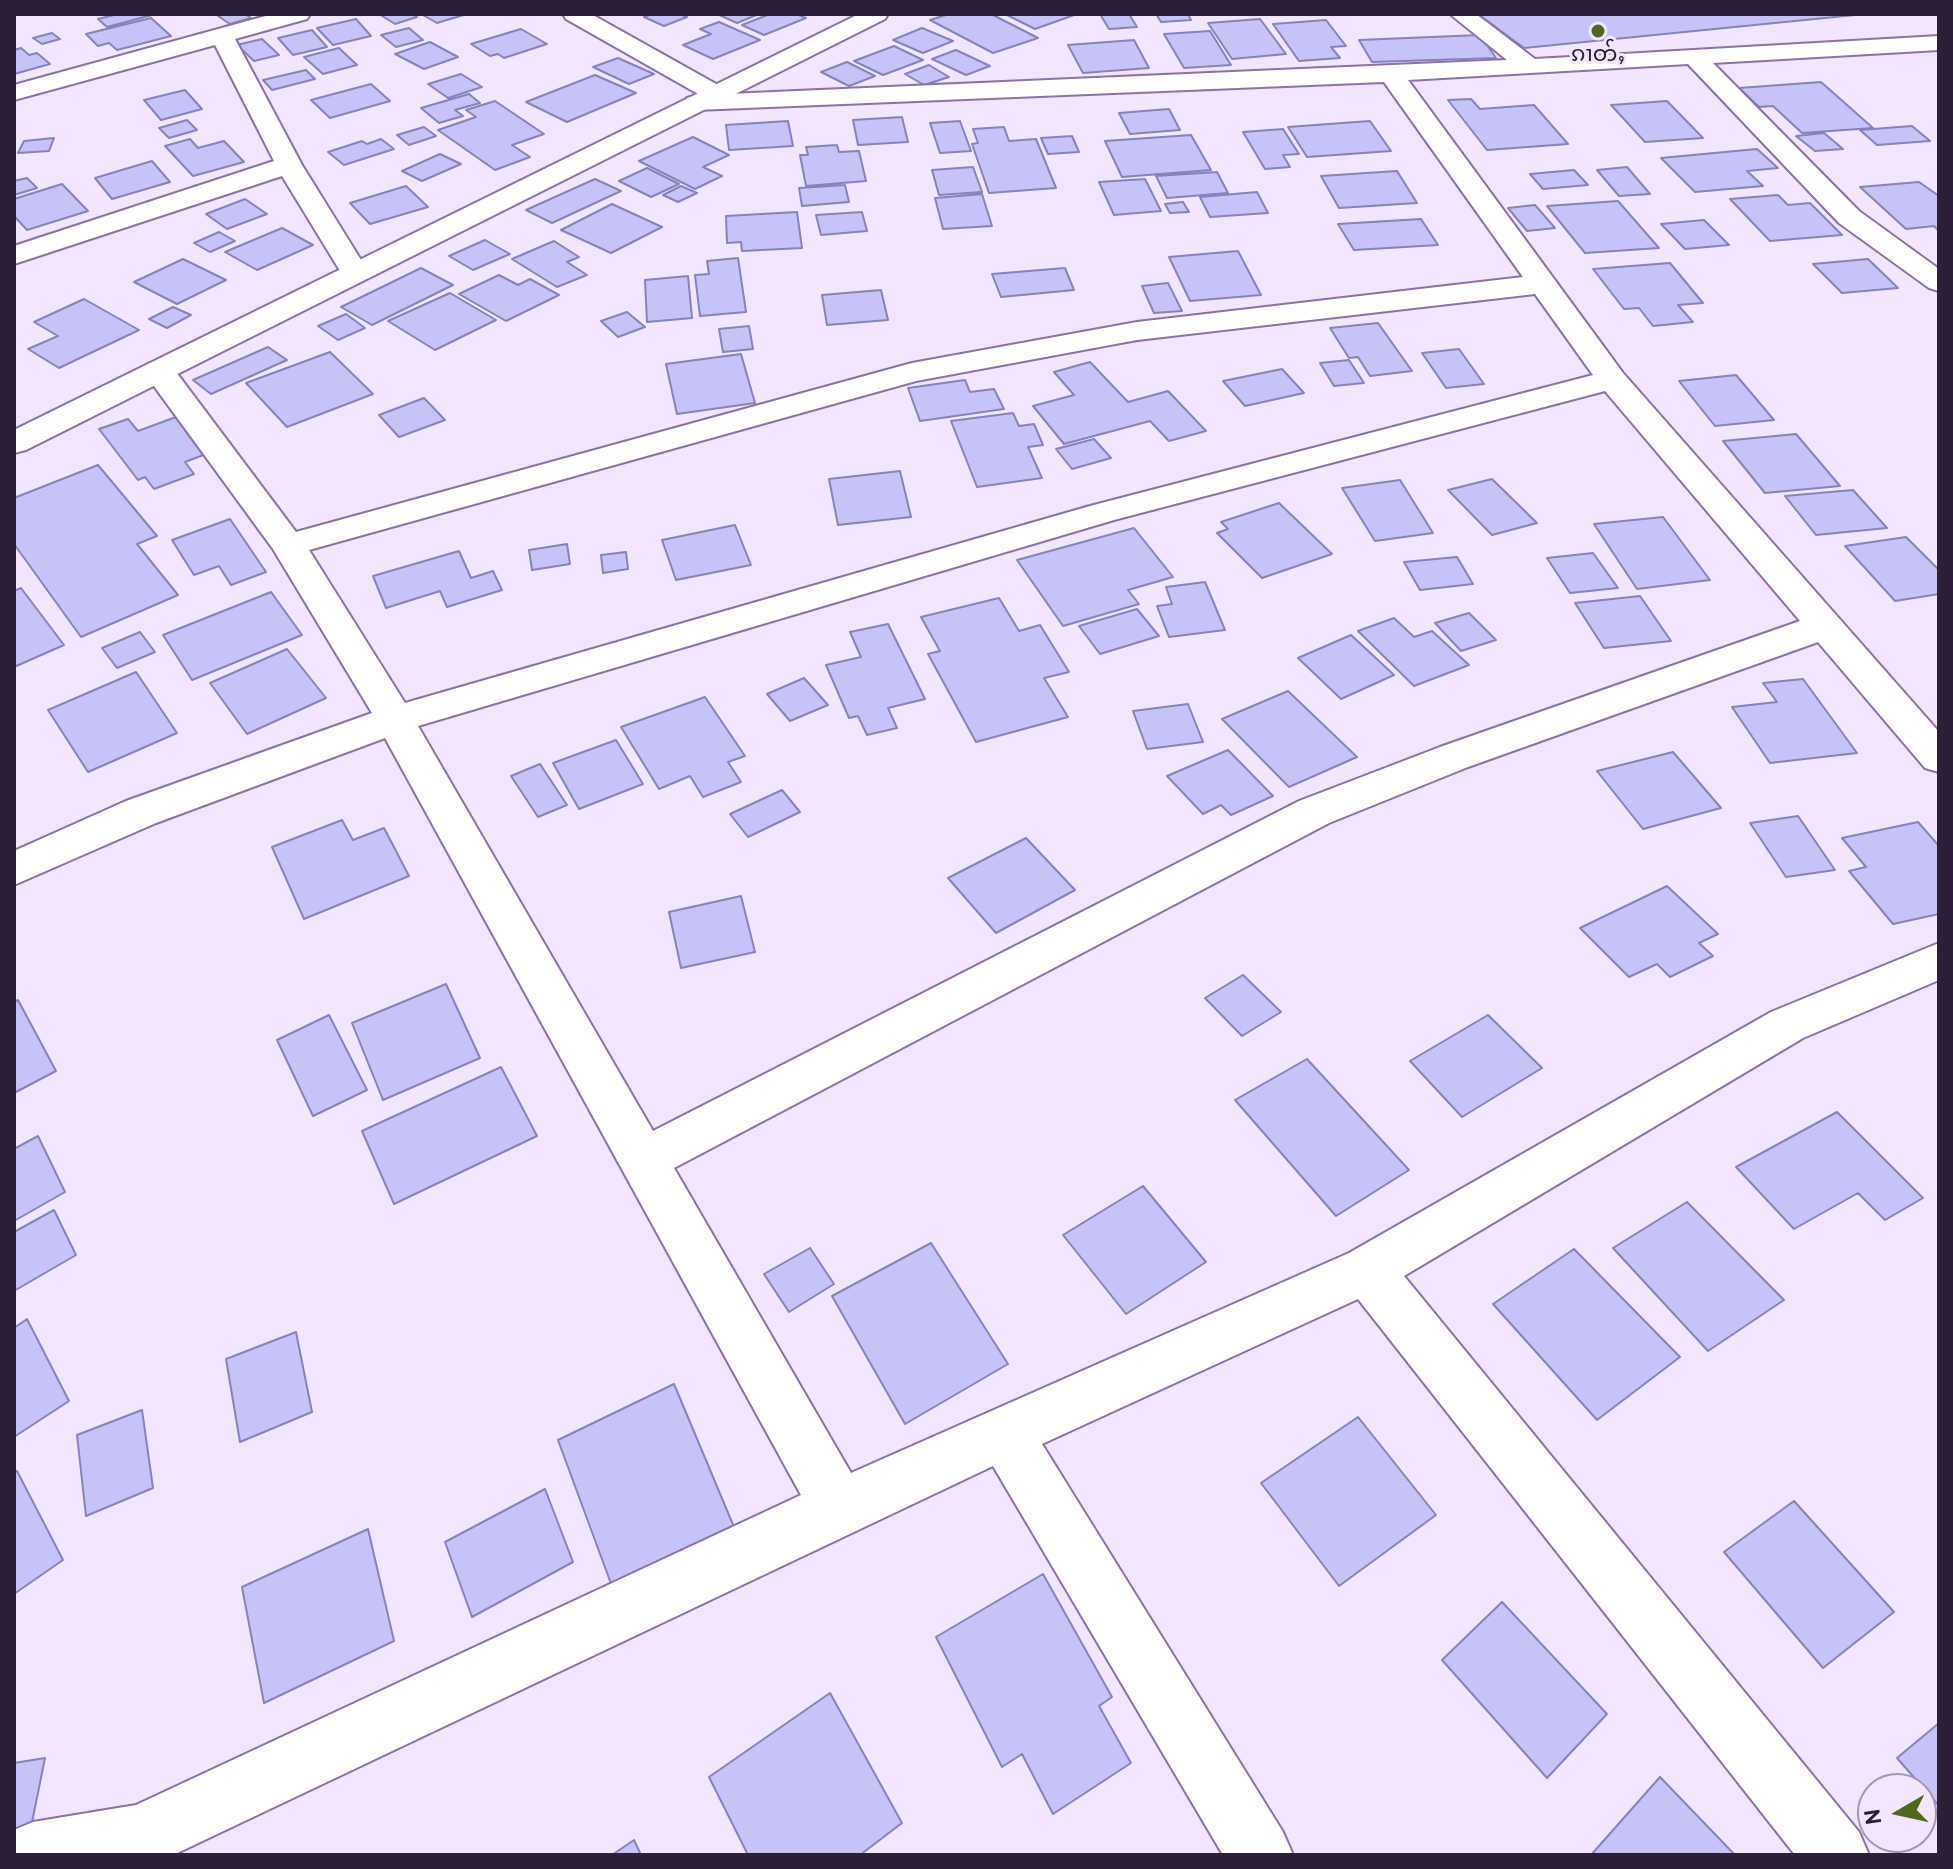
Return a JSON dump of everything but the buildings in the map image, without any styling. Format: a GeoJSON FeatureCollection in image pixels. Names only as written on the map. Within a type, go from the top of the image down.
{"type":"FeatureCollection","features":[{"type":"Feature","properties":{"kind":"main road"},"geometry":{"type":"LineString","coordinates":[[14,93],[299,14]]}},
{"type":"Feature","properties":{"kind":"main road"},"geometry":{"type":"LineString","coordinates":[[574,14],[706,98],[1391,74],[1939,43]]}},
{"type":"Feature","properties":{"kind":"main road"},"geometry":{"type":"LineString","coordinates":[[14,443],[877,14]]}},
{"type":"Feature","properties":{"kind":"main road"},"geometry":{"type":"LineString","coordinates":[[1461,14],[1530,66]]}},
{"type":"Feature","properties":{"kind":"main road"},"geometry":{"type":"LineString","coordinates":[[222,36],[289,165],[355,273]]}},
{"type":"Feature","properties":{"kind":"main road"},"geometry":{"type":"LineString","coordinates":[[1694,57],[1849,217],[1939,282]]}},
{"type":"Feature","properties":{"kind":"main road"},"geometry":{"type":"LineString","coordinates":[[1391,74],[1612,380],[1939,758]]}},
{"type":"Feature","properties":{"kind":"main road"},"geometry":{"type":"LineString","coordinates":[[14,255],[289,165]]}},
{"type":"Feature","properties":{"kind":"main road"},"geometry":{"type":"LineString","coordinates":[[288,545],[912,372],[1137,331],[1542,284]]}},
{"type":"Feature","properties":{"kind":"main road"},"geometry":{"type":"LineString","coordinates":[[159,371],[288,545],[394,720],[839,1507]]}},
{"type":"Feature","properties":{"kind":"main road"},"geometry":{"type":"LineString","coordinates":[[14,869],[141,812],[394,720],[1102,513],[1612,380]]}},
{"type":"Feature","properties":{"kind":"main road"},"geometry":{"type":"LineString","coordinates":[[643,1160],[1314,812],[1454,757],[1825,626]]}},
{"type":"Feature","properties":{"kind":"main road"},"geometry":{"type":"LineString","coordinates":[[33,1855],[146,1846],[839,1507],[1367,1270],[1787,1025],[1939,961]]}},
{"type":"Feature","properties":{"kind":"main road"},"geometry":{"type":"LineString","coordinates":[[1367,1270],[1836,1855]]}},
{"type":"Feature","properties":{"kind":"main road"},"geometry":{"type":"LineString","coordinates":[[1004,1433],[1260,1855]]}},
{"type":"Feature","properties":{"kind":"place","name":"ၵၢတ်ႇ"},"geometry":{"type":"Point","coordinates":[1598,31]}}]}
